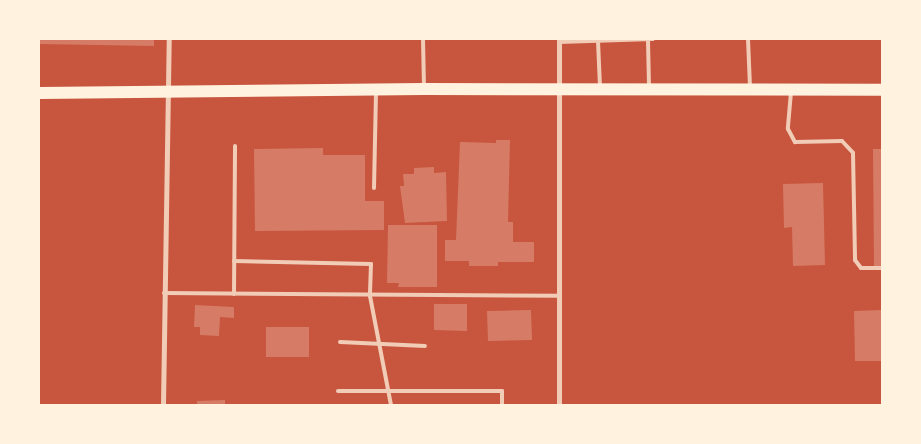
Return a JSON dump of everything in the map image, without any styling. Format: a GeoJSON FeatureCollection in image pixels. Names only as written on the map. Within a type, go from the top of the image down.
{"type":"FeatureCollection","features":[{"type":"Feature","properties":{"kind":"main road"},"geometry":{"type":"LineString","coordinates":[[39,93],[170,94],[424,89],[882,90]]}},
{"type":"Feature","properties":{"kind":"street"},"geometry":{"type":"LineString","coordinates":[[163,405],[163,293],[170,94],[169,39]]}},
{"type":"Feature","properties":{"kind":"street"},"geometry":{"type":"LineString","coordinates":[[559,40],[559,405]]}},
{"type":"Feature","properties":{"kind":"lane"},"geometry":{"type":"LineString","coordinates":[[423,39],[424,89]]}},
{"type":"Feature","properties":{"kind":"lane"},"geometry":{"type":"LineString","coordinates":[[559,40],[648,41],[653,39]]}},
{"type":"Feature","properties":{"kind":"lane"},"geometry":{"type":"LineString","coordinates":[[748,39],[750,90]]}},
{"type":"Feature","properties":{"kind":"lane"},"geometry":{"type":"LineString","coordinates":[[598,41],[600,89]]}},
{"type":"Feature","properties":{"kind":"lane"},"geometry":{"type":"LineString","coordinates":[[648,41],[649,89]]}},
{"type":"Feature","properties":{"kind":"lane"},"geometry":{"type":"LineString","coordinates":[[374,188],[376,90]]}},
{"type":"Feature","properties":{"kind":"lane"},"geometry":{"type":"LineString","coordinates":[[791,90],[788,129],[795,142],[842,142],[853,153],[855,260],[861,268],[882,268]]}},
{"type":"Feature","properties":{"kind":"lane"},"geometry":{"type":"LineString","coordinates":[[234,294],[235,146]]}},
{"type":"Feature","properties":{"kind":"lane"},"geometry":{"type":"LineString","coordinates":[[234,261],[371,264],[370,296],[390,391],[391,405]]}},
{"type":"Feature","properties":{"kind":"lane"},"geometry":{"type":"LineString","coordinates":[[163,293],[559,296]]}},
{"type":"Feature","properties":{"kind":"lane"},"geometry":{"type":"LineString","coordinates":[[340,342],[425,346]]}},
{"type":"Feature","properties":{"kind":"lane"},"geometry":{"type":"LineString","coordinates":[[338,391],[502,391],[502,405]]}},
{"type":"Feature","properties":{"kind":"building"},"geometry":{"type":"Polygon","coordinates":[[[39,39],[154,39],[154,46],[39,44],[39,39]]]}},
{"type":"Feature","properties":{"kind":"building"},"geometry":{"type":"Polygon","coordinates":[[[496,140],[510,140],[508,222],[513,222],[513,242],[534,242],[534,262],[498,262],[498,266],[469,266],[469,261],[445,261],[445,240],[456,240],[460,142],[496,143],[496,140]]]}},
{"type":"Feature","properties":{"kind":"building"},"geometry":{"type":"Polygon","coordinates":[[[323,148],[323,155],[365,155],[365,201],[384,201],[384,230],[255,231],[254,149],[323,148]]]}},
{"type":"Feature","properties":{"kind":"building"},"geometry":{"type":"Polygon","coordinates":[[[873,149],[882,149],[882,266],[874,266],[873,149]]]}},
{"type":"Feature","properties":{"kind":"building"},"geometry":{"type":"Polygon","coordinates":[[[434,167],[434,173],[446,172],[447,221],[405,223],[400,186],[404,186],[403,174],[414,174],[414,168],[434,167]]]}},
{"type":"Feature","properties":{"kind":"building"},"geometry":{"type":"Polygon","coordinates":[[[823,183],[825,265],[793,266],[792,227],[784,228],[783,184],[823,183]]]}},
{"type":"Feature","properties":{"kind":"building"},"geometry":{"type":"Polygon","coordinates":[[[388,225],[437,225],[437,287],[398,287],[399,283],[387,283],[388,225]]]}},
{"type":"Feature","properties":{"kind":"building"},"geometry":{"type":"Polygon","coordinates":[[[434,304],[467,304],[467,331],[434,330],[434,304]]]}},
{"type":"Feature","properties":{"kind":"building"},"geometry":{"type":"Polygon","coordinates":[[[195,305],[234,307],[234,318],[220,317],[219,336],[200,335],[200,327],[194,327],[195,305]]]}},
{"type":"Feature","properties":{"kind":"building"},"geometry":{"type":"Polygon","coordinates":[[[531,310],[532,340],[488,341],[487,311],[531,310]]]}},
{"type":"Feature","properties":{"kind":"building"},"geometry":{"type":"Polygon","coordinates":[[[882,310],[882,361],[855,361],[854,311],[882,310]]]}},
{"type":"Feature","properties":{"kind":"building"},"geometry":{"type":"Polygon","coordinates":[[[266,327],[309,327],[309,357],[266,357],[266,327]]]}},
{"type":"Feature","properties":{"kind":"building"},"geometry":{"type":"Polygon","coordinates":[[[225,400],[225,405],[197,405],[197,401],[225,400]]]}}]}
